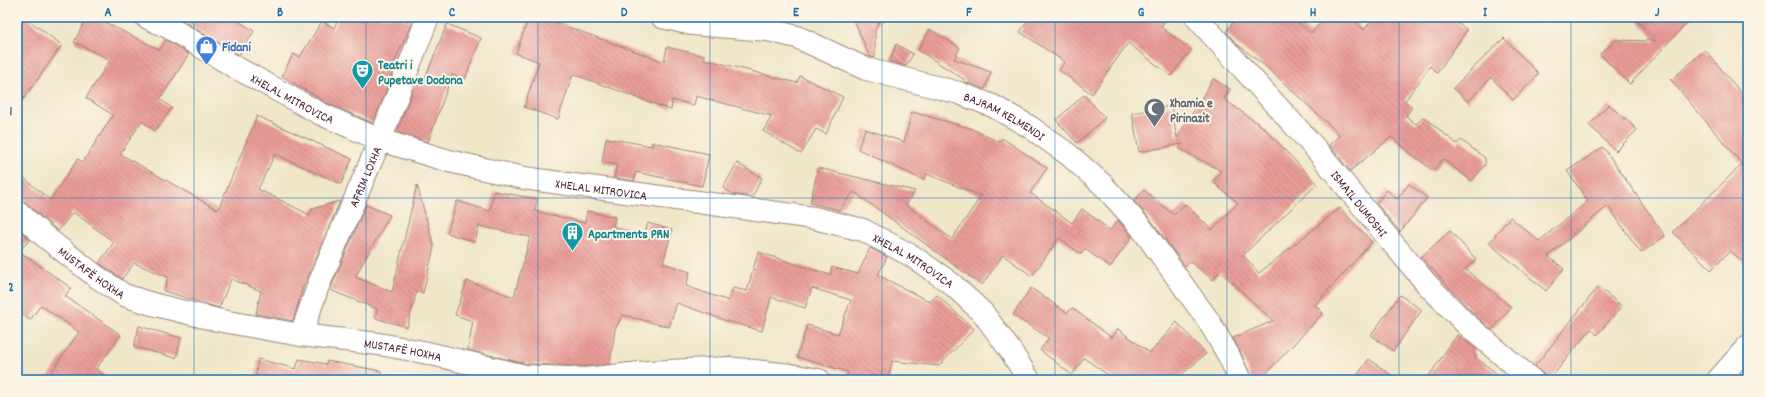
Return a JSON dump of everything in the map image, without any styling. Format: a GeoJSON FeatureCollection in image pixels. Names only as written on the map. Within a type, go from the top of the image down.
{"type":"FeatureCollection","features":[{"type":"Feature","properties":{"kind":"street","name":"XHELAL MITROVICA"},"geometry":{"type":"LineString","coordinates":[[146,17],[170,28],[235,67],[321,114],[380,140],[449,161],[524,178],[814,218],[863,230],[912,256],[952,284],[983,313],[1010,350],[1029,380]]}},
{"type":"Feature","properties":{"kind":"street","name":"AFRIM LOXHA"},"geometry":{"type":"LineString","coordinates":[[301,335],[318,286],[380,140],[428,17]]}},
{"type":"Feature","properties":{"kind":"street","name":"BAJRAM KELMENDI"},"geometry":{"type":"LineString","coordinates":[[662,17],[692,24],[736,22],[797,37],[866,69],[959,93],[993,106],[1030,127],[1069,155],[1098,180],[1140,226],[1208,320],[1229,356],[1240,380]]}},
{"type":"Feature","properties":{"kind":"street","name":"ISMAIL DUMOSHI"},"geometry":{"type":"LineString","coordinates":[[1196,17],[1315,148],[1427,284],[1466,324],[1532,380]]}},
{"type":"Feature","properties":{"kind":"street","name":"MUSTAFË HOXHA"},"geometry":{"type":"LineString","coordinates":[[17,211],[44,236],[97,277],[124,295],[152,304],[217,320],[301,335],[379,344],[423,352],[524,378],[585,379],[649,372],[728,368],[791,375],[819,380]]}},
{"type":"Feature","properties":{"kind":"street"},"geometry":{"type":"LineString","coordinates":[[1718,380],[1748,346]]}},
{"type":"Feature","properties":{"kind":"building"},"geometry":{"type":"Polygon","coordinates":[[[17,17],[24,17],[62,45],[17,108],[17,17]]]}},
{"type":"Feature","properties":{"kind":"building"},"geometry":{"type":"Polygon","coordinates":[[[87,17],[94,17],[160,50],[166,40],[189,54],[160,99],[172,108],[155,131],[142,121],[120,154],[218,210],[257,116],[352,159],[341,184],[275,154],[258,189],[310,215],[312,209],[340,201],[304,284],[293,321],[256,314],[261,291],[231,279],[219,308],[164,291],[168,277],[134,263],[122,279],[99,263],[114,242],[73,212],[58,231],[25,202],[17,199],[17,172],[50,200],[78,159],[83,162],[113,115],[86,98],[110,60],[74,42],[87,17]]]}},
{"type":"Feature","properties":{"kind":"building"},"geometry":{"type":"Polygon","coordinates":[[[176,17],[232,17],[254,31],[239,55],[176,17]]]}},
{"type":"Feature","properties":{"kind":"building"},"geometry":{"type":"Polygon","coordinates":[[[339,17],[399,17],[412,23],[391,69],[394,70],[373,123],[327,103],[282,76],[293,54],[300,57],[322,21],[334,28],[339,17]]]}},
{"type":"Feature","properties":{"kind":"building"},"geometry":{"type":"Polygon","coordinates":[[[529,17],[541,17],[664,62],[667,47],[705,56],[704,59],[797,83],[800,76],[843,97],[826,134],[816,129],[801,154],[763,131],[772,116],[696,96],[694,105],[672,100],[671,110],[573,74],[558,119],[524,107],[539,62],[516,53],[529,17]]]}},
{"type":"Feature","properties":{"kind":"building"},"geometry":{"type":"Polygon","coordinates":[[[853,17],[881,17],[875,30],[875,58],[869,56],[853,17]]]}},
{"type":"Feature","properties":{"kind":"building"},"geometry":{"type":"Polygon","coordinates":[[[1030,17],[1167,17],[1161,27],[1191,50],[1171,76],[1128,43],[1092,94],[1059,70],[1065,62],[1020,32],[1030,17]]]}},
{"type":"Feature","properties":{"kind":"building"},"geometry":{"type":"Polygon","coordinates":[[[1237,17],[1291,17],[1311,33],[1326,17],[1350,17],[1364,30],[1374,17],[1449,17],[1467,30],[1437,73],[1430,66],[1405,101],[1412,107],[1406,116],[1416,124],[1424,117],[1457,144],[1461,140],[1485,158],[1485,165],[1472,181],[1443,159],[1433,171],[1391,137],[1350,171],[1329,145],[1340,135],[1269,69],[1238,45],[1226,32],[1237,17]]]}},
{"type":"Feature","properties":{"kind":"building"},"geometry":{"type":"Polygon","coordinates":[[[1635,17],[1692,17],[1630,84],[1600,54],[1616,40],[1656,41],[1635,17]]]}},
{"type":"Feature","properties":{"kind":"building"},"geometry":{"type":"Polygon","coordinates":[[[447,24],[481,38],[465,79],[452,75],[428,142],[397,132],[417,78],[424,81],[447,24]]]}},
{"type":"Feature","properties":{"kind":"building"},"geometry":{"type":"Polygon","coordinates":[[[930,29],[960,48],[954,59],[991,72],[985,89],[965,82],[965,80],[918,50],[930,29]]]}},
{"type":"Feature","properties":{"kind":"building"},"geometry":{"type":"Polygon","coordinates":[[[1504,38],[1539,74],[1513,100],[1491,77],[1468,102],[1453,88],[1504,38]]]}},
{"type":"Feature","properties":{"kind":"building"},"geometry":{"type":"Polygon","coordinates":[[[896,44],[913,54],[906,66],[890,61],[896,44]]]}},
{"type":"Feature","properties":{"kind":"building"},"geometry":{"type":"Polygon","coordinates":[[[1705,50],[1748,101],[1748,265],[1730,251],[1711,270],[1673,232],[1742,164],[1671,80],[1705,50]]]}},
{"type":"Feature","properties":{"kind":"building"},"geometry":{"type":"Polygon","coordinates":[[[1213,79],[1230,89],[1224,99],[1264,128],[1317,184],[1243,255],[1259,273],[1340,208],[1372,242],[1315,305],[1323,313],[1260,380],[1252,380],[1233,338],[1273,321],[1220,271],[1213,280],[1190,261],[1185,266],[1150,219],[1134,201],[1144,190],[1174,215],[1185,204],[1212,230],[1238,203],[1213,182],[1221,171],[1179,148],[1182,144],[1139,152],[1132,113],[1171,106],[1177,138],[1200,101],[1204,101],[1201,99],[1213,79]]]}},
{"type":"Feature","properties":{"kind":"building"},"geometry":{"type":"Polygon","coordinates":[[[1084,95],[1105,118],[1077,143],[1056,120],[1084,95]]]}},
{"type":"Feature","properties":{"kind":"building"},"geometry":{"type":"Polygon","coordinates":[[[1609,104],[1637,130],[1616,151],[1589,125],[1609,104]]]}},
{"type":"Feature","properties":{"kind":"building"},"geometry":{"type":"Polygon","coordinates":[[[912,112],[970,128],[999,142],[1002,138],[1047,168],[1030,193],[1072,223],[1082,209],[1110,230],[1118,220],[1132,237],[1110,267],[1085,249],[1081,254],[1059,238],[1032,276],[1003,255],[982,285],[854,192],[839,210],[810,203],[818,168],[915,191],[906,205],[952,239],[981,196],[927,174],[923,180],[858,149],[865,129],[904,142],[912,112]]]}},
{"type":"Feature","properties":{"kind":"building"},"geometry":{"type":"Polygon","coordinates":[[[606,138],[652,146],[652,142],[709,154],[702,186],[636,172],[634,181],[614,178],[617,165],[602,162],[606,138]]]}},
{"type":"Feature","properties":{"kind":"building"},"geometry":{"type":"Polygon","coordinates":[[[1603,147],[1665,236],[1641,253],[1608,206],[1548,256],[1564,269],[1546,291],[1489,243],[1510,217],[1539,241],[1588,201],[1567,171],[1603,147]]]}},
{"type":"Feature","properties":{"kind":"building"},"geometry":{"type":"Polygon","coordinates":[[[737,163],[762,178],[752,197],[733,194],[723,188],[737,163]]]}},
{"type":"Feature","properties":{"kind":"building"},"geometry":{"type":"Polygon","coordinates":[[[1409,184],[1427,198],[1400,232],[1376,203],[1387,190],[1397,199],[1409,184]]]}},
{"type":"Feature","properties":{"kind":"building"},"geometry":{"type":"Polygon","coordinates":[[[417,185],[434,247],[423,293],[417,291],[407,327],[375,318],[377,309],[330,290],[366,205],[390,215],[355,277],[392,292],[417,185]]]}},
{"type":"Feature","properties":{"kind":"building"},"geometry":{"type":"Polygon","coordinates":[[[494,191],[537,199],[535,211],[585,223],[587,211],[615,217],[613,226],[644,237],[648,223],[672,230],[663,263],[690,272],[686,286],[729,301],[733,288],[747,291],[758,252],[830,275],[832,267],[858,274],[870,248],[887,257],[878,275],[930,302],[937,295],[974,329],[939,366],[892,361],[888,380],[846,380],[848,372],[797,357],[807,325],[838,334],[851,300],[812,288],[805,308],[771,297],[762,331],[724,320],[677,303],[669,327],[623,315],[615,329],[610,364],[585,366],[527,364],[468,350],[473,321],[455,315],[467,281],[514,297],[530,237],[479,226],[475,242],[447,233],[457,201],[490,211],[494,191]]]}},
{"type":"Feature","properties":{"kind":"building"},"geometry":{"type":"Polygon","coordinates":[[[17,228],[30,240],[19,251],[71,288],[65,296],[121,335],[96,369],[111,380],[46,380],[79,332],[41,305],[30,320],[17,310],[17,228]]]}},
{"type":"Feature","properties":{"kind":"building"},"geometry":{"type":"Polygon","coordinates":[[[1450,231],[1476,259],[1465,269],[1511,307],[1492,330],[1475,315],[1421,257],[1450,231]]]}},
{"type":"Feature","properties":{"kind":"building"},"geometry":{"type":"Polygon","coordinates":[[[1598,287],[1622,306],[1597,335],[1591,329],[1549,380],[1544,380],[1544,375],[1535,366],[1598,287]]]}},
{"type":"Feature","properties":{"kind":"building"},"geometry":{"type":"Polygon","coordinates":[[[1031,288],[1067,313],[1072,308],[1112,338],[1118,329],[1150,353],[1177,322],[1206,354],[1175,380],[1115,380],[1084,358],[1072,375],[1040,350],[1049,338],[1013,315],[1031,288]]]}},
{"type":"Feature","properties":{"kind":"building"},"geometry":{"type":"Polygon","coordinates":[[[1400,295],[1422,310],[1393,351],[1371,335],[1400,295]]]}},
{"type":"Feature","properties":{"kind":"building"},"geometry":{"type":"Polygon","coordinates":[[[139,326],[181,338],[176,358],[134,347],[139,326]]]}},
{"type":"Feature","properties":{"kind":"building"},"geometry":{"type":"Polygon","coordinates":[[[1457,335],[1476,349],[1473,353],[1476,355],[1475,357],[1505,380],[1426,380],[1457,335]]]}},
{"type":"Feature","properties":{"kind":"building"},"geometry":{"type":"Polygon","coordinates":[[[258,359],[296,369],[299,359],[326,364],[327,361],[381,371],[381,380],[255,380],[258,359]]]}},
{"type":"Feature","properties":{"kind":"building"},"geometry":{"type":"Polygon","coordinates":[[[1369,359],[1398,380],[1354,380],[1369,359]]]}},
{"type":"Feature","properties":{"kind":"place","name":"Fidani"},"geometry":{"type":"Point","coordinates":[206,66]}},
{"type":"Feature","properties":{"kind":"place","name":"Teatri i Pupetave Dodona"},"geometry":{"type":"Point","coordinates":[363,90]}},
{"type":"Feature","properties":{"kind":"place","name":"Xhamia e Pirinazit"},"geometry":{"type":"Point","coordinates":[1155,128]}},
{"type":"Feature","properties":{"kind":"place","name":"Apartments PRN"},"geometry":{"type":"Point","coordinates":[573,252]}}]}
